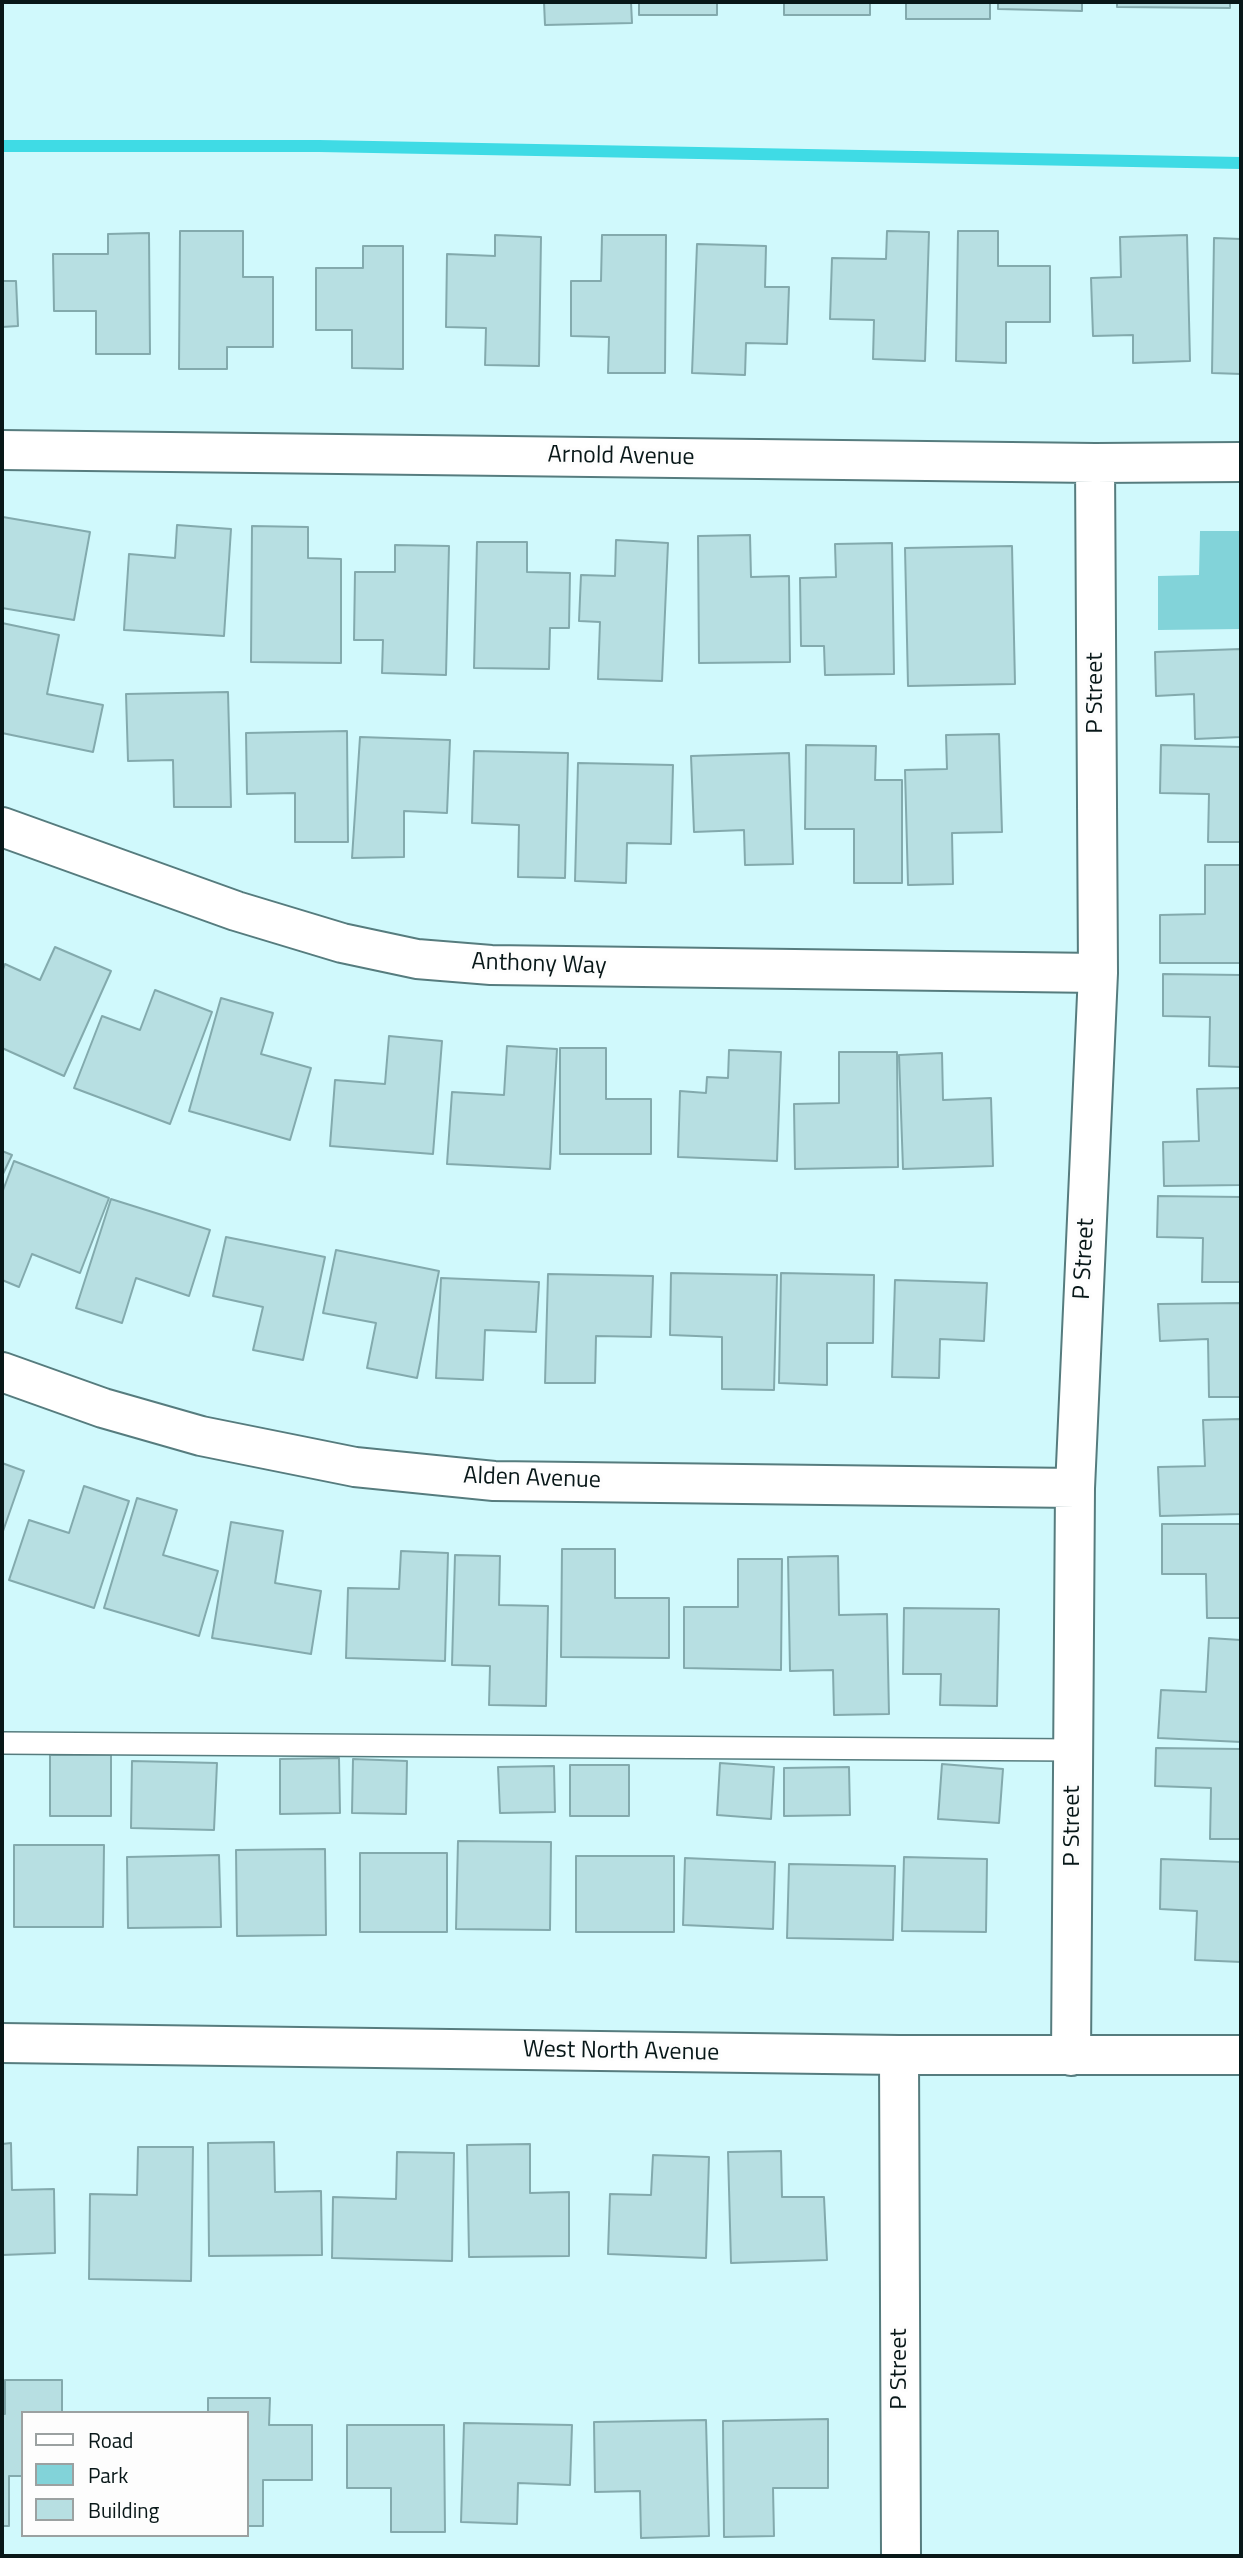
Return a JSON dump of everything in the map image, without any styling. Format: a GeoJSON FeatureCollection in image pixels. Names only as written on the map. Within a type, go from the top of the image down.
{"type":"FeatureCollection","features":[{"type":"Feature","properties":{"kind":"street","name":"Arnold Avenue"},"geometry":{"type":"LineString","coordinates":[[2,450],[1241,463]]}},
{"type":"Feature","properties":{"kind":"street","name":"P Street"},"geometry":{"type":"LineString","coordinates":[[1071,2056],[1075,1488],[1098,974],[1095,463]]}},
{"type":"Feature","properties":{"kind":"street","name":"Anthony Way"},"geometry":{"type":"LineString","coordinates":[[2,827],[236,911],[342,943],[417,959],[491,965],[1098,974]]}},
{"type":"Feature","properties":{"kind":"street","name":"Alden Avenue"},"geometry":{"type":"LineString","coordinates":[[2,1372],[103,1408],[201,1436],[355,1467],[494,1481],[1075,1488]]}},
{"type":"Feature","properties":{"kind":"street","name":"West North Avenue"},"geometry":{"type":"LineString","coordinates":[[2,2043],[899,2055],[1241,2055]]}},
{"type":"Feature","properties":{"kind":"street","name":"P Street"},"geometry":{"type":"LineString","coordinates":[[899,2055],[901,2556]]}},
{"type":"Feature","properties":{"kind":"lane"},"geometry":{"type":"LineString","coordinates":[[2,1743],[1073,1750]]}},
{"type":"Feature","properties":{"kind":"green space"},"geometry":{"type":"Polygon","coordinates":[[[1200,531],[1241,531],[1241,629],[1158,630],[1158,576],[1199,575],[1200,531]]]}},
{"type":"Feature","properties":{"kind":"building"},"geometry":{"type":"Polygon","coordinates":[[[544,2],[631,2],[632,23],[545,25],[544,2]]]}},
{"type":"Feature","properties":{"kind":"building"},"geometry":{"type":"Polygon","coordinates":[[[639,2],[717,2],[717,15],[639,15],[639,2]]]}},
{"type":"Feature","properties":{"kind":"building"},"geometry":{"type":"Polygon","coordinates":[[[784,2],[870,2],[870,15],[784,15],[784,2]]]}},
{"type":"Feature","properties":{"kind":"building"},"geometry":{"type":"Polygon","coordinates":[[[906,2],[990,2],[990,19],[906,19],[906,2]]]}},
{"type":"Feature","properties":{"kind":"building"},"geometry":{"type":"Polygon","coordinates":[[[998,2],[1082,2],[1082,11],[998,9],[998,2]]]}},
{"type":"Feature","properties":{"kind":"building"},"geometry":{"type":"Polygon","coordinates":[[[1117,2],[1230,2],[1230,8],[1117,7],[1117,2]]]}},
{"type":"Feature","properties":{"kind":"building"},"geometry":{"type":"Polygon","coordinates":[[[180,231],[243,231],[243,277],[273,277],[273,347],[227,347],[227,369],[179,369],[180,231]]]}},
{"type":"Feature","properties":{"kind":"building"},"geometry":{"type":"Polygon","coordinates":[[[887,231],[929,232],[925,361],[873,359],[874,320],[830,319],[832,258],[886,259],[887,231]]]}},
{"type":"Feature","properties":{"kind":"building"},"geometry":{"type":"Polygon","coordinates":[[[958,231],[998,231],[998,266],[1050,266],[1050,322],[1006,322],[1006,363],[956,361],[958,231]]]}},
{"type":"Feature","properties":{"kind":"building"},"geometry":{"type":"Polygon","coordinates":[[[149,233],[150,354],[96,354],[96,311],[54,311],[53,254],[108,254],[108,234],[149,233]]]}},
{"type":"Feature","properties":{"kind":"building"},"geometry":{"type":"Polygon","coordinates":[[[495,235],[541,237],[539,366],[485,365],[486,328],[446,327],[447,254],[495,256],[495,235]]]}},
{"type":"Feature","properties":{"kind":"building"},"geometry":{"type":"Polygon","coordinates":[[[602,235],[666,235],[665,373],[608,373],[609,337],[571,336],[571,281],[601,281],[602,235]]]}},
{"type":"Feature","properties":{"kind":"building"},"geometry":{"type":"Polygon","coordinates":[[[1187,235],[1190,361],[1133,363],[1133,335],[1093,336],[1091,278],[1121,277],[1120,237],[1187,235]]]}},
{"type":"Feature","properties":{"kind":"building"},"geometry":{"type":"Polygon","coordinates":[[[1214,238],[1241,239],[1241,374],[1212,373],[1214,238]]]}},
{"type":"Feature","properties":{"kind":"building"},"geometry":{"type":"Polygon","coordinates":[[[697,244],[766,246],[765,287],[789,287],[787,344],[746,343],[745,375],[692,373],[697,244]]]}},
{"type":"Feature","properties":{"kind":"building"},"geometry":{"type":"Polygon","coordinates":[[[363,246],[403,246],[403,369],[352,368],[352,330],[316,330],[316,268],[363,268],[363,246]]]}},
{"type":"Feature","properties":{"kind":"building"},"geometry":{"type":"Polygon","coordinates":[[[2,281],[16,281],[18,326],[2,327],[2,281]]]}},
{"type":"Feature","properties":{"kind":"building"},"geometry":{"type":"Polygon","coordinates":[[[3,517],[90,532],[74,620],[2,608],[3,517]]]}},
{"type":"Feature","properties":{"kind":"building"},"geometry":{"type":"Polygon","coordinates":[[[177,525],[231,529],[224,636],[124,630],[129,554],[175,558],[177,525]]]}},
{"type":"Feature","properties":{"kind":"building"},"geometry":{"type":"Polygon","coordinates":[[[252,526],[308,527],[308,558],[341,559],[341,663],[251,662],[252,526]]]}},
{"type":"Feature","properties":{"kind":"building"},"geometry":{"type":"Polygon","coordinates":[[[750,535],[751,577],[789,576],[790,662],[699,663],[698,536],[750,535]]]}},
{"type":"Feature","properties":{"kind":"building"},"geometry":{"type":"Polygon","coordinates":[[[616,540],[668,543],[662,681],[598,679],[600,622],[579,621],[581,575],[615,576],[616,540]]]}},
{"type":"Feature","properties":{"kind":"building"},"geometry":{"type":"Polygon","coordinates":[[[477,542],[527,542],[527,572],[570,573],[569,628],[550,628],[549,669],[474,668],[477,542]]]}},
{"type":"Feature","properties":{"kind":"building"},"geometry":{"type":"Polygon","coordinates":[[[892,543],[894,674],[825,675],[824,646],[801,646],[800,578],[836,577],[835,544],[892,543]]]}},
{"type":"Feature","properties":{"kind":"building"},"geometry":{"type":"Polygon","coordinates":[[[395,545],[449,546],[446,675],[382,673],[383,640],[354,640],[355,572],[395,572],[395,545]]]}},
{"type":"Feature","properties":{"kind":"building"},"geometry":{"type":"Polygon","coordinates":[[[1012,546],[1015,684],[908,686],[905,548],[1012,546]]]}},
{"type":"Feature","properties":{"kind":"building"},"geometry":{"type":"Polygon","coordinates":[[[2,623],[59,635],[47,694],[103,705],[93,752],[2,733],[2,623]]]}},
{"type":"Feature","properties":{"kind":"building"},"geometry":{"type":"Polygon","coordinates":[[[1241,649],[1241,737],[1195,739],[1194,694],[1156,696],[1155,652],[1241,649]]]}},
{"type":"Feature","properties":{"kind":"building"},"geometry":{"type":"Polygon","coordinates":[[[228,692],[231,807],[174,807],[173,760],[128,761],[126,694],[228,692]]]}},
{"type":"Feature","properties":{"kind":"building"},"geometry":{"type":"Polygon","coordinates":[[[347,731],[348,842],[295,842],[295,793],[247,794],[246,733],[347,731]]]}},
{"type":"Feature","properties":{"kind":"building"},"geometry":{"type":"Polygon","coordinates":[[[999,734],[1002,832],[952,833],[953,884],[908,885],[905,770],[947,769],[946,735],[999,734]]]}},
{"type":"Feature","properties":{"kind":"building"},"geometry":{"type":"Polygon","coordinates":[[[360,737],[450,740],[447,813],[404,811],[404,857],[352,858],[360,737]]]}},
{"type":"Feature","properties":{"kind":"building"},"geometry":{"type":"Polygon","coordinates":[[[806,745],[876,746],[875,780],[902,780],[902,883],[854,883],[854,829],[805,829],[806,745]]]}},
{"type":"Feature","properties":{"kind":"building"},"geometry":{"type":"Polygon","coordinates":[[[1161,745],[1241,747],[1241,842],[1208,842],[1209,794],[1160,793],[1161,745]]]}},
{"type":"Feature","properties":{"kind":"building"},"geometry":{"type":"Polygon","coordinates":[[[474,751],[568,753],[565,878],[518,877],[519,825],[472,823],[474,751]]]}},
{"type":"Feature","properties":{"kind":"building"},"geometry":{"type":"Polygon","coordinates":[[[789,753],[793,864],[745,865],[744,830],[694,832],[691,756],[789,753]]]}},
{"type":"Feature","properties":{"kind":"building"},"geometry":{"type":"Polygon","coordinates":[[[578,763],[673,765],[671,844],[627,843],[626,883],[575,881],[578,763]]]}},
{"type":"Feature","properties":{"kind":"building"},"geometry":{"type":"Polygon","coordinates":[[[1205,865],[1241,865],[1241,963],[1160,963],[1160,915],[1205,914],[1205,865]]]}},
{"type":"Feature","properties":{"kind":"building"},"geometry":{"type":"Polygon","coordinates":[[[55,947],[111,971],[64,1076],[2,1048],[2,972],[5,964],[40,980],[55,947]]]}},
{"type":"Feature","properties":{"kind":"building"},"geometry":{"type":"Polygon","coordinates":[[[1163,974],[1241,975],[1241,1067],[1209,1066],[1210,1017],[1163,1016],[1163,974]]]}},
{"type":"Feature","properties":{"kind":"building"},"geometry":{"type":"Polygon","coordinates":[[[155,990],[212,1012],[170,1124],[74,1088],[102,1016],[140,1030],[155,990]]]}},
{"type":"Feature","properties":{"kind":"building"},"geometry":{"type":"Polygon","coordinates":[[[221,998],[273,1013],[261,1054],[311,1068],[290,1140],[189,1111],[221,998]]]}},
{"type":"Feature","properties":{"kind":"building"},"geometry":{"type":"Polygon","coordinates":[[[389,1036],[442,1041],[433,1154],[330,1146],[335,1080],[385,1084],[389,1036]]]}},
{"type":"Feature","properties":{"kind":"building"},"geometry":{"type":"Polygon","coordinates":[[[507,1046],[557,1049],[550,1169],[447,1164],[452,1092],[504,1095],[507,1046]]]}},
{"type":"Feature","properties":{"kind":"building"},"geometry":{"type":"Polygon","coordinates":[[[560,1048],[606,1048],[606,1099],[651,1099],[651,1154],[560,1154],[560,1048]]]}},
{"type":"Feature","properties":{"kind":"building"},"geometry":{"type":"Polygon","coordinates":[[[729,1050],[781,1052],[777,1161],[678,1157],[680,1091],[706,1093],[707,1077],[728,1078],[729,1050]]]}},
{"type":"Feature","properties":{"kind":"building"},"geometry":{"type":"Polygon","coordinates":[[[839,1052],[897,1052],[898,1167],[795,1169],[794,1104],[839,1103],[839,1052]]]}},
{"type":"Feature","properties":{"kind":"building"},"geometry":{"type":"Polygon","coordinates":[[[942,1053],[943,1100],[991,1098],[993,1166],[903,1169],[899,1055],[942,1053]]]}},
{"type":"Feature","properties":{"kind":"building"},"geometry":{"type":"Polygon","coordinates":[[[1241,1088],[1241,1185],[1164,1186],[1163,1142],[1199,1141],[1197,1089],[1241,1088]]]}},
{"type":"Feature","properties":{"kind":"building"},"geometry":{"type":"Polygon","coordinates":[[[2,1151],[12,1155],[2,1176],[2,1151]]]}},
{"type":"Feature","properties":{"kind":"building"},"geometry":{"type":"Polygon","coordinates":[[[14,1161],[109,1198],[80,1273],[32,1254],[19,1287],[2,1280],[2,1193],[14,1161]]]}},
{"type":"Feature","properties":{"kind":"building"},"geometry":{"type":"Polygon","coordinates":[[[1158,1196],[1241,1197],[1241,1282],[1202,1282],[1203,1238],[1157,1237],[1158,1196]]]}},
{"type":"Feature","properties":{"kind":"building"},"geometry":{"type":"Polygon","coordinates":[[[111,1199],[210,1230],[189,1296],[136,1278],[122,1323],[76,1308],[111,1199]]]}},
{"type":"Feature","properties":{"kind":"building"},"geometry":{"type":"Polygon","coordinates":[[[226,1237],[325,1257],[303,1360],[253,1350],[263,1307],[213,1296],[226,1237]]]}},
{"type":"Feature","properties":{"kind":"building"},"geometry":{"type":"Polygon","coordinates":[[[336,1250],[439,1271],[417,1378],[367,1368],[376,1323],[323,1313],[336,1250]]]}},
{"type":"Feature","properties":{"kind":"building"},"geometry":{"type":"Polygon","coordinates":[[[671,1273],[777,1275],[774,1390],[722,1389],[722,1337],[670,1335],[671,1273]]]}},
{"type":"Feature","properties":{"kind":"building"},"geometry":{"type":"Polygon","coordinates":[[[781,1273],[874,1275],[873,1343],[827,1343],[827,1385],[779,1383],[781,1273]]]}},
{"type":"Feature","properties":{"kind":"building"},"geometry":{"type":"Polygon","coordinates":[[[548,1274],[653,1276],[651,1337],[596,1336],[595,1383],[545,1383],[548,1274]]]}},
{"type":"Feature","properties":{"kind":"building"},"geometry":{"type":"Polygon","coordinates":[[[441,1278],[539,1282],[536,1332],[485,1330],[483,1380],[436,1378],[441,1278]]]}},
{"type":"Feature","properties":{"kind":"building"},"geometry":{"type":"Polygon","coordinates":[[[895,1280],[987,1283],[984,1341],[940,1339],[939,1378],[892,1377],[895,1280]]]}},
{"type":"Feature","properties":{"kind":"building"},"geometry":{"type":"Polygon","coordinates":[[[1241,1303],[1241,1397],[1209,1397],[1208,1339],[1160,1341],[1158,1304],[1241,1303]]]}},
{"type":"Feature","properties":{"kind":"building"},"geometry":{"type":"Polygon","coordinates":[[[1241,1419],[1241,1514],[1160,1516],[1158,1467],[1205,1466],[1203,1420],[1241,1419]]]}},
{"type":"Feature","properties":{"kind":"building"},"geometry":{"type":"Polygon","coordinates":[[[2,1463],[24,1471],[2,1534],[2,1463]]]}},
{"type":"Feature","properties":{"kind":"building"},"geometry":{"type":"Polygon","coordinates":[[[84,1486],[129,1501],[94,1608],[9,1580],[29,1520],[69,1533],[84,1486]]]}},
{"type":"Feature","properties":{"kind":"building"},"geometry":{"type":"Polygon","coordinates":[[[137,1498],[177,1510],[163,1555],[218,1571],[199,1636],[104,1608],[137,1498]]]}},
{"type":"Feature","properties":{"kind":"building"},"geometry":{"type":"Polygon","coordinates":[[[231,1522],[283,1531],[275,1583],[321,1591],[311,1654],[212,1638],[231,1522]]]}},
{"type":"Feature","properties":{"kind":"building"},"geometry":{"type":"Polygon","coordinates":[[[1162,1524],[1241,1524],[1241,1618],[1207,1618],[1206,1574],[1162,1574],[1162,1524]]]}},
{"type":"Feature","properties":{"kind":"building"},"geometry":{"type":"Polygon","coordinates":[[[562,1549],[615,1549],[615,1598],[669,1598],[669,1658],[561,1657],[562,1549]]]}},
{"type":"Feature","properties":{"kind":"building"},"geometry":{"type":"Polygon","coordinates":[[[401,1551],[448,1553],[445,1661],[346,1658],[348,1588],[399,1589],[401,1551]]]}},
{"type":"Feature","properties":{"kind":"building"},"geometry":{"type":"Polygon","coordinates":[[[455,1555],[500,1556],[499,1605],[548,1606],[546,1706],[489,1705],[490,1666],[452,1665],[455,1555]]]}},
{"type":"Feature","properties":{"kind":"building"},"geometry":{"type":"Polygon","coordinates":[[[838,1556],[839,1615],[887,1614],[889,1714],[834,1715],[833,1670],[790,1671],[788,1557],[838,1556]]]}},
{"type":"Feature","properties":{"kind":"building"},"geometry":{"type":"Polygon","coordinates":[[[738,1559],[782,1559],[781,1670],[684,1668],[684,1607],[738,1607],[738,1559]]]}},
{"type":"Feature","properties":{"kind":"building"},"geometry":{"type":"Polygon","coordinates":[[[904,1608],[999,1609],[997,1706],[940,1705],[941,1674],[903,1674],[904,1608]]]}},
{"type":"Feature","properties":{"kind":"building"},"geometry":{"type":"Polygon","coordinates":[[[1209,1638],[1241,1640],[1241,1742],[1158,1738],[1161,1690],[1206,1692],[1209,1638]]]}},
{"type":"Feature","properties":{"kind":"building"},"geometry":{"type":"Polygon","coordinates":[[[1156,1748],[1241,1749],[1241,1839],[1210,1839],[1211,1788],[1155,1786],[1156,1748]]]}},
{"type":"Feature","properties":{"kind":"building"},"geometry":{"type":"Polygon","coordinates":[[[50,1755],[111,1755],[111,1816],[50,1816],[50,1755]]]}},
{"type":"Feature","properties":{"kind":"building"},"geometry":{"type":"Polygon","coordinates":[[[339,1758],[340,1813],[280,1814],[280,1759],[339,1758]]]}},
{"type":"Feature","properties":{"kind":"building"},"geometry":{"type":"Polygon","coordinates":[[[353,1759],[407,1761],[406,1814],[352,1813],[353,1759]]]}},
{"type":"Feature","properties":{"kind":"building"},"geometry":{"type":"Polygon","coordinates":[[[132,1761],[217,1763],[214,1830],[131,1828],[132,1761]]]}},
{"type":"Feature","properties":{"kind":"building"},"geometry":{"type":"Polygon","coordinates":[[[720,1763],[774,1767],[771,1819],[717,1815],[720,1763]]]}},
{"type":"Feature","properties":{"kind":"building"},"geometry":{"type":"Polygon","coordinates":[[[942,1764],[1003,1769],[999,1823],[938,1819],[942,1764]]]}},
{"type":"Feature","properties":{"kind":"building"},"geometry":{"type":"Polygon","coordinates":[[[570,1765],[629,1765],[629,1816],[570,1816],[570,1765]]]}},
{"type":"Feature","properties":{"kind":"building"},"geometry":{"type":"Polygon","coordinates":[[[554,1766],[555,1812],[500,1813],[498,1767],[554,1766]]]}},
{"type":"Feature","properties":{"kind":"building"},"geometry":{"type":"Polygon","coordinates":[[[849,1767],[850,1815],[784,1816],[784,1768],[849,1767]]]}},
{"type":"Feature","properties":{"kind":"building"},"geometry":{"type":"Polygon","coordinates":[[[458,1841],[551,1842],[550,1930],[456,1929],[458,1841]]]}},
{"type":"Feature","properties":{"kind":"building"},"geometry":{"type":"Polygon","coordinates":[[[14,1845],[104,1845],[103,1927],[14,1927],[14,1845]]]}},
{"type":"Feature","properties":{"kind":"building"},"geometry":{"type":"Polygon","coordinates":[[[325,1849],[326,1935],[237,1936],[236,1850],[325,1849]]]}},
{"type":"Feature","properties":{"kind":"building"},"geometry":{"type":"Polygon","coordinates":[[[360,1853],[447,1853],[447,1932],[360,1932],[360,1853]]]}},
{"type":"Feature","properties":{"kind":"building"},"geometry":{"type":"Polygon","coordinates":[[[219,1855],[221,1927],[128,1928],[127,1857],[219,1855]]]}},
{"type":"Feature","properties":{"kind":"building"},"geometry":{"type":"Polygon","coordinates":[[[576,1856],[674,1856],[674,1932],[576,1932],[576,1856]]]}},
{"type":"Feature","properties":{"kind":"building"},"geometry":{"type":"Polygon","coordinates":[[[904,1857],[987,1859],[986,1932],[902,1931],[904,1857]]]}},
{"type":"Feature","properties":{"kind":"building"},"geometry":{"type":"Polygon","coordinates":[[[685,1858],[775,1862],[773,1929],[683,1925],[685,1858]]]}},
{"type":"Feature","properties":{"kind":"building"},"geometry":{"type":"Polygon","coordinates":[[[1161,1859],[1241,1862],[1241,1962],[1195,1960],[1197,1911],[1160,1909],[1161,1859]]]}},
{"type":"Feature","properties":{"kind":"building"},"geometry":{"type":"Polygon","coordinates":[[[789,1864],[895,1866],[893,1940],[787,1938],[789,1864]]]}},
{"type":"Feature","properties":{"kind":"building"},"geometry":{"type":"Polygon","coordinates":[[[274,2142],[275,2192],[321,2191],[322,2255],[209,2256],[208,2143],[274,2142]]]}},
{"type":"Feature","properties":{"kind":"building"},"geometry":{"type":"Polygon","coordinates":[[[11,2143],[12,2190],[54,2189],[55,2253],[2,2255],[2,2144],[11,2143]]]}},
{"type":"Feature","properties":{"kind":"building"},"geometry":{"type":"Polygon","coordinates":[[[530,2144],[530,2193],[569,2192],[569,2256],[469,2257],[467,2145],[530,2144]]]}},
{"type":"Feature","properties":{"kind":"building"},"geometry":{"type":"Polygon","coordinates":[[[138,2147],[193,2147],[191,2281],[89,2279],[90,2194],[137,2195],[138,2147]]]}},
{"type":"Feature","properties":{"kind":"building"},"geometry":{"type":"Polygon","coordinates":[[[781,2151],[782,2197],[824,2197],[827,2260],[731,2263],[728,2152],[781,2151]]]}},
{"type":"Feature","properties":{"kind":"building"},"geometry":{"type":"Polygon","coordinates":[[[397,2152],[454,2153],[452,2261],[332,2258],[333,2197],[396,2199],[397,2152]]]}},
{"type":"Feature","properties":{"kind":"building"},"geometry":{"type":"Polygon","coordinates":[[[653,2155],[709,2157],[706,2258],[608,2254],[610,2194],[651,2195],[653,2155]]]}},
{"type":"Feature","properties":{"kind":"building"},"geometry":{"type":"Polygon","coordinates":[[[5,2380],[62,2380],[62,2411],[21,2411],[21,2476],[9,2476],[9,2526],[2,2526],[2,2414],[5,2414],[5,2380]]]}},
{"type":"Feature","properties":{"kind":"building"},"geometry":{"type":"Polygon","coordinates":[[[208,2398],[270,2398],[269,2425],[312,2425],[312,2480],[263,2480],[263,2526],[248,2526],[248,2411],[208,2411],[208,2398]]]}},
{"type":"Feature","properties":{"kind":"building"},"geometry":{"type":"Polygon","coordinates":[[[828,2419],[828,2488],[773,2488],[774,2536],[724,2537],[723,2421],[828,2419]]]}},
{"type":"Feature","properties":{"kind":"building"},"geometry":{"type":"Polygon","coordinates":[[[706,2420],[709,2536],[641,2538],[640,2491],[595,2492],[594,2422],[706,2420]]]}},
{"type":"Feature","properties":{"kind":"building"},"geometry":{"type":"Polygon","coordinates":[[[464,2423],[572,2425],[570,2485],[518,2483],[517,2524],[461,2522],[464,2423]]]}},
{"type":"Feature","properties":{"kind":"building"},"geometry":{"type":"Polygon","coordinates":[[[347,2425],[444,2425],[445,2532],[391,2532],[391,2488],[347,2488],[347,2425]]]}},
{"type":"Feature","properties":{"kind":"waterway"},"geometry":{"type":"LineString","coordinates":[[2,146],[319,146],[1241,163]]}}]}
